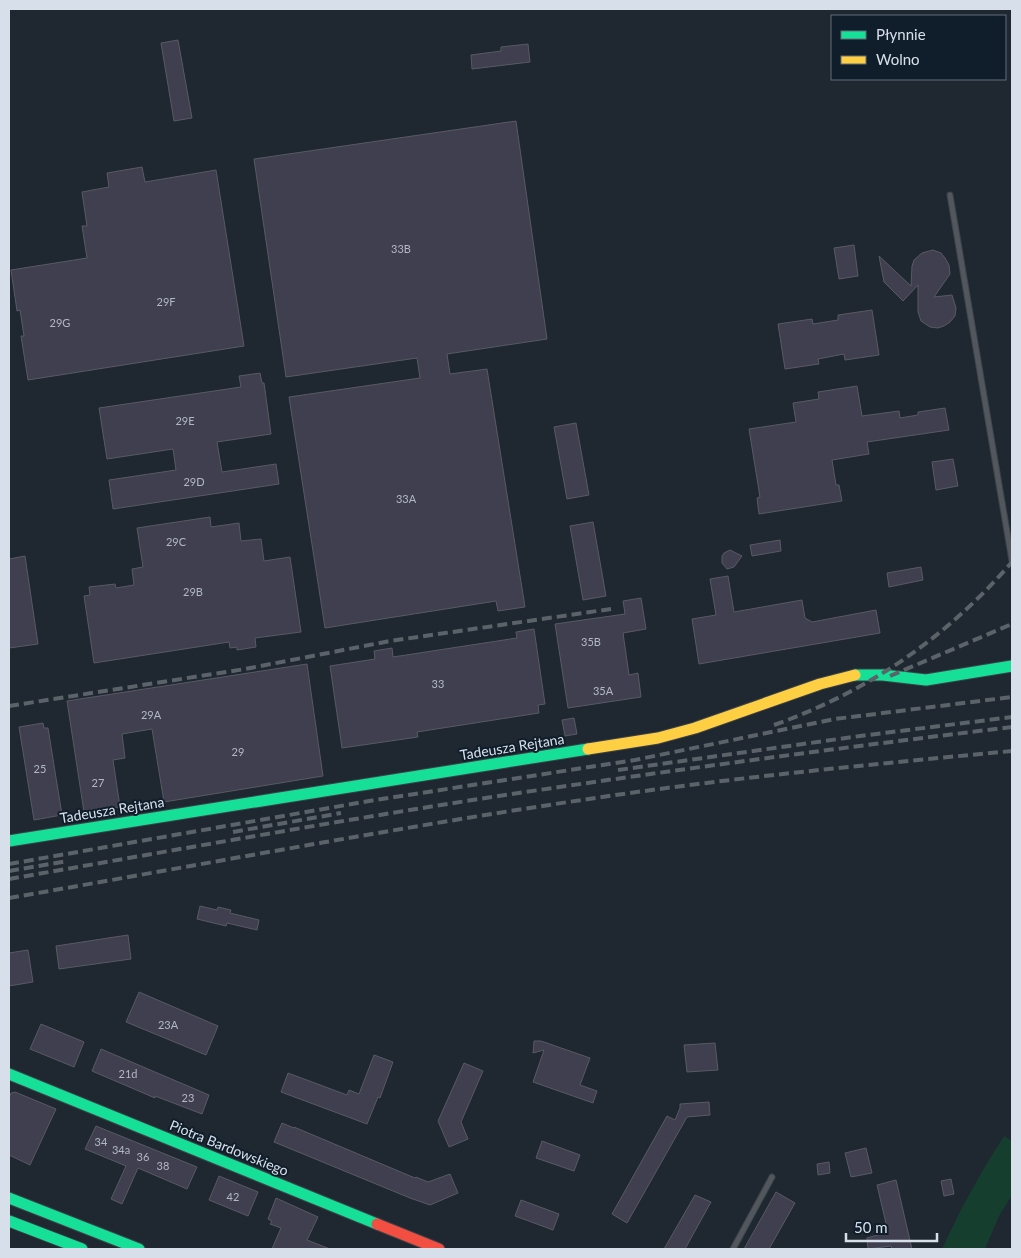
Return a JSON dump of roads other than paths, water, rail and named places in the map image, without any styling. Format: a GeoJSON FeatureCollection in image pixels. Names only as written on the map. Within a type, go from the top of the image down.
{"type":"FeatureCollection","features":[{"type":"Feature","properties":{"kind":"street","name":"Tadeusza Rejtana"},"geometry":{"type":"LineString","coordinates":[[9,841],[658,738],[695,728],[820,684],[852,675],[883,675],[926,680],[1012,666]]}},
{"type":"Feature","properties":{"kind":"street","name":"Piotra Bardowskiego"},"geometry":{"type":"LineString","coordinates":[[9,1074],[439,1249]]}},
{"type":"Feature","properties":{"kind":"street"},"geometry":{"type":"LineString","coordinates":[[9,1198],[139,1249]]}},
{"type":"Feature","properties":{"kind":"street"},"geometry":{"type":"LineString","coordinates":[[9,1220],[82,1249]]}},
{"type":"Feature","properties":{"kind":"lane"},"geometry":{"type":"LineString","coordinates":[[950,195],[1012,561]]}},
{"type":"Feature","properties":{"kind":"lane"},"geometry":{"type":"LineString","coordinates":[[733,1249],[772,1177]]}},
{"type":"Feature","properties":{"kind":"railway"},"geometry":{"type":"LineString","coordinates":[[774,725],[842,696],[874,679],[904,659],[960,615],[1012,562]]}},
{"type":"Feature","properties":{"kind":"railway"},"geometry":{"type":"LineString","coordinates":[[9,706],[245,669],[390,641],[611,609]]}},
{"type":"Feature","properties":{"kind":"railway"},"geometry":{"type":"LineString","coordinates":[[890,676],[1012,624]]}},
{"type":"Feature","properties":{"kind":"railway"},"geometry":{"type":"LineString","coordinates":[[9,864],[369,801],[635,760],[835,719],[1012,697]]}},
{"type":"Feature","properties":{"kind":"railway"},"geometry":{"type":"LineString","coordinates":[[618,770],[1012,717]]}},
{"type":"Feature","properties":{"kind":"railway"},"geometry":{"type":"LineString","coordinates":[[9,879],[492,797],[752,760],[1012,727]]}},
{"type":"Feature","properties":{"kind":"railway"},"geometry":{"type":"LineString","coordinates":[[9,898],[379,833],[602,797],[755,777],[1012,751]]}},
{"type":"Feature","properties":{"kind":"railway"},"geometry":{"type":"LineString","coordinates":[[233,832],[341,813]]}},
{"type":"Feature","properties":{"kind":"railway"},"geometry":{"type":"LineString","coordinates":[[9,871],[68,861]]}}]}
